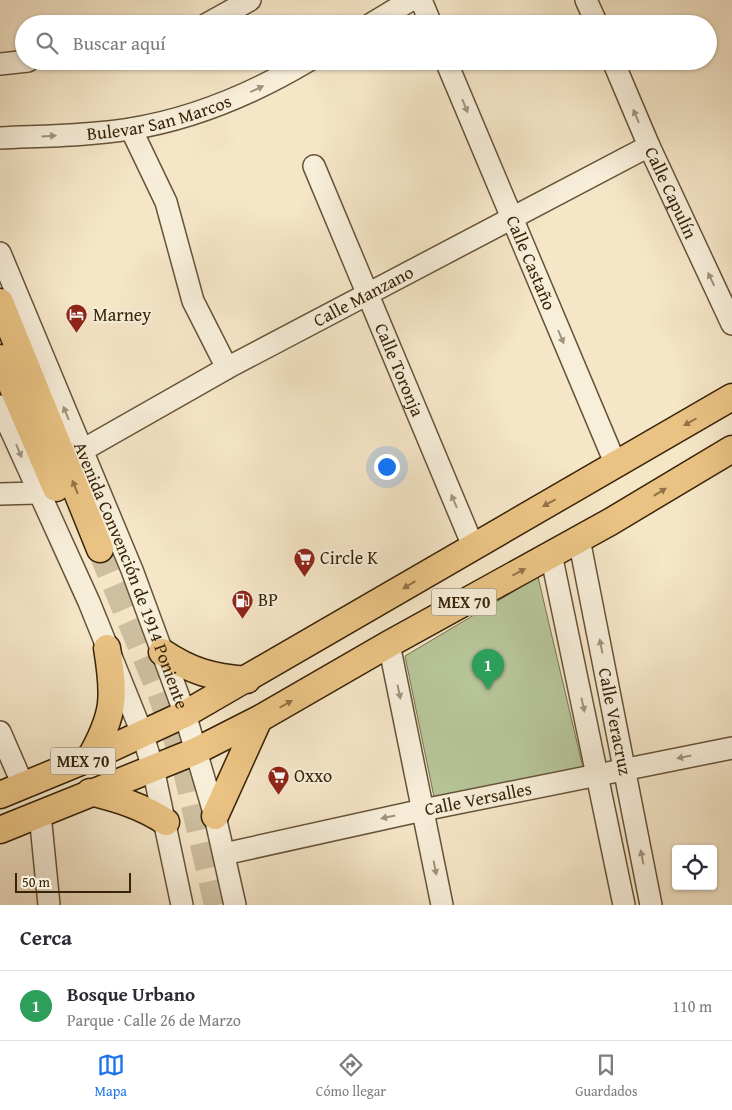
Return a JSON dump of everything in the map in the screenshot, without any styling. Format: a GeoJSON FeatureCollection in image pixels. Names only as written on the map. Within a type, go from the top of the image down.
{"type":"FeatureCollection","features":[{"type":"Feature","properties":{"kind":"main road","name":"Avenida Convención de 1914 Poniente"},"geometry":{"type":"LineString","coordinates":[[0,302],[92,552],[0,358]]}},
{"type":"Feature","properties":{"kind":"main road","name":"MEX 70"},"geometry":{"type":"LineString","coordinates":[[11,790],[90,758],[185,714],[247,680],[473,546],[732,397]]}},
{"type":"Feature","properties":{"kind":"main road","name":"MEX 70"},"geometry":{"type":"LineString","coordinates":[[0,830],[196,750],[259,719],[731,452]]}},
{"type":"Feature","properties":{"kind":"main road"},"geometry":{"type":"LineString","coordinates":[[90,758],[102,736],[113,700],[107,648]]}},
{"type":"Feature","properties":{"kind":"main road"},"geometry":{"type":"LineString","coordinates":[[162,652],[201,674],[247,680]]}},
{"type":"Feature","properties":{"kind":"main road"},"geometry":{"type":"LineString","coordinates":[[215,816],[259,719]]}},
{"type":"Feature","properties":{"kind":"main road"},"geometry":{"type":"LineString","coordinates":[[90,792],[127,802],[147,810],[166,822]]}},
{"type":"Feature","properties":{"kind":"street"},"geometry":{"type":"LineString","coordinates":[[223,15],[250,0]]}},
{"type":"Feature","properties":{"kind":"street"},"geometry":{"type":"LineString","coordinates":[[386,15],[411,0]]}},
{"type":"Feature","properties":{"kind":"street"},"geometry":{"type":"LineString","coordinates":[[421,0],[427,15]]}},
{"type":"Feature","properties":{"kind":"street"},"geometry":{"type":"LineString","coordinates":[[586,0],[593,15]]}},
{"type":"Feature","properties":{"kind":"street"},"geometry":{"type":"LineString","coordinates":[[0,64],[15,62]]}},
{"type":"Feature","properties":{"kind":"street","name":"Bulevar San Marcos"},"geometry":{"type":"LineString","coordinates":[[0,138],[96,133],[131,129],[165,122],[239,97],[277,80],[293,70]]}},
{"type":"Feature","properties":{"kind":"street","name":"Calle Castaño"},"geometry":{"type":"LineString","coordinates":[[450,70],[616,465]]}},
{"type":"Feature","properties":{"kind":"street","name":"Calle Capulín"},"geometry":{"type":"LineString","coordinates":[[617,70],[649,146],[732,324]]}},
{"type":"Feature","properties":{"kind":"street"},"geometry":{"type":"LineString","coordinates":[[131,129],[166,202],[193,301],[227,368]]}},
{"type":"Feature","properties":{"kind":"street","name":"Calle Manzano"},"geometry":{"type":"LineString","coordinates":[[81,451],[227,368],[649,146]]}},
{"type":"Feature","properties":{"kind":"street","name":"Calle Toronja"},"geometry":{"type":"LineString","coordinates":[[314,166],[366,296],[473,546]]}},
{"type":"Feature","properties":{"kind":"street","name":"Avenida Convención de 1914 Poniente"},"geometry":{"type":"LineString","coordinates":[[0,253],[132,570],[185,714],[215,816],[235,905]]}},
{"type":"Feature","properties":{"kind":"street"},"geometry":{"type":"LineString","coordinates":[[0,406],[89,602],[142,733],[153,768],[166,822],[182,905]]}},
{"type":"Feature","properties":{"kind":"street"},"geometry":{"type":"LineString","coordinates":[[0,494],[38,493]]}},
{"type":"Feature","properties":{"kind":"street","name":"Calle Veracruz"},"geometry":{"type":"LineString","coordinates":[[579,539],[652,905]]}},
{"type":"Feature","properties":{"kind":"street","name":"Calle Veracruz"},"geometry":{"type":"LineString","coordinates":[[551,554],[624,905]]}},
{"type":"Feature","properties":{"kind":"street"},"geometry":{"type":"LineString","coordinates":[[389,644],[442,905]]}},
{"type":"Feature","properties":{"kind":"street"},"geometry":{"type":"LineString","coordinates":[[0,732],[11,790]]}},
{"type":"Feature","properties":{"kind":"street","name":"Calle Versalles"},"geometry":{"type":"LineString","coordinates":[[224,854],[423,810],[732,748]]}},
{"type":"Feature","properties":{"kind":"street"},"geometry":{"type":"LineString","coordinates":[[40,814],[49,905]]}},
{"type":"Feature","properties":{"kind":"green space"},"geometry":{"type":"Polygon","coordinates":[[[538,577],[583,768],[434,797],[405,656],[538,577]]]}},
{"type":"Feature","properties":{"kind":"tunnel"},"geometry":{"type":"LineString","coordinates":[[100,549],[158,687],[183,758],[217,905]]}},
{"type":"Feature","properties":{"kind":"place","name":"Marney"},"geometry":{"type":"Point","coordinates":[77,334]}},
{"type":"Feature","properties":{"kind":"place","name":"Circle K"},"geometry":{"type":"Point","coordinates":[304,577]}},
{"type":"Feature","properties":{"kind":"place","name":"BP"},"geometry":{"type":"Point","coordinates":[242,619]}},
{"type":"Feature","properties":{"kind":"place","name":"Bosque Urbano"},"geometry":{"type":"Point","coordinates":[488,690]}},
{"type":"Feature","properties":{"kind":"place","name":"Oxxo"},"geometry":{"type":"Point","coordinates":[278,795]}}]}
